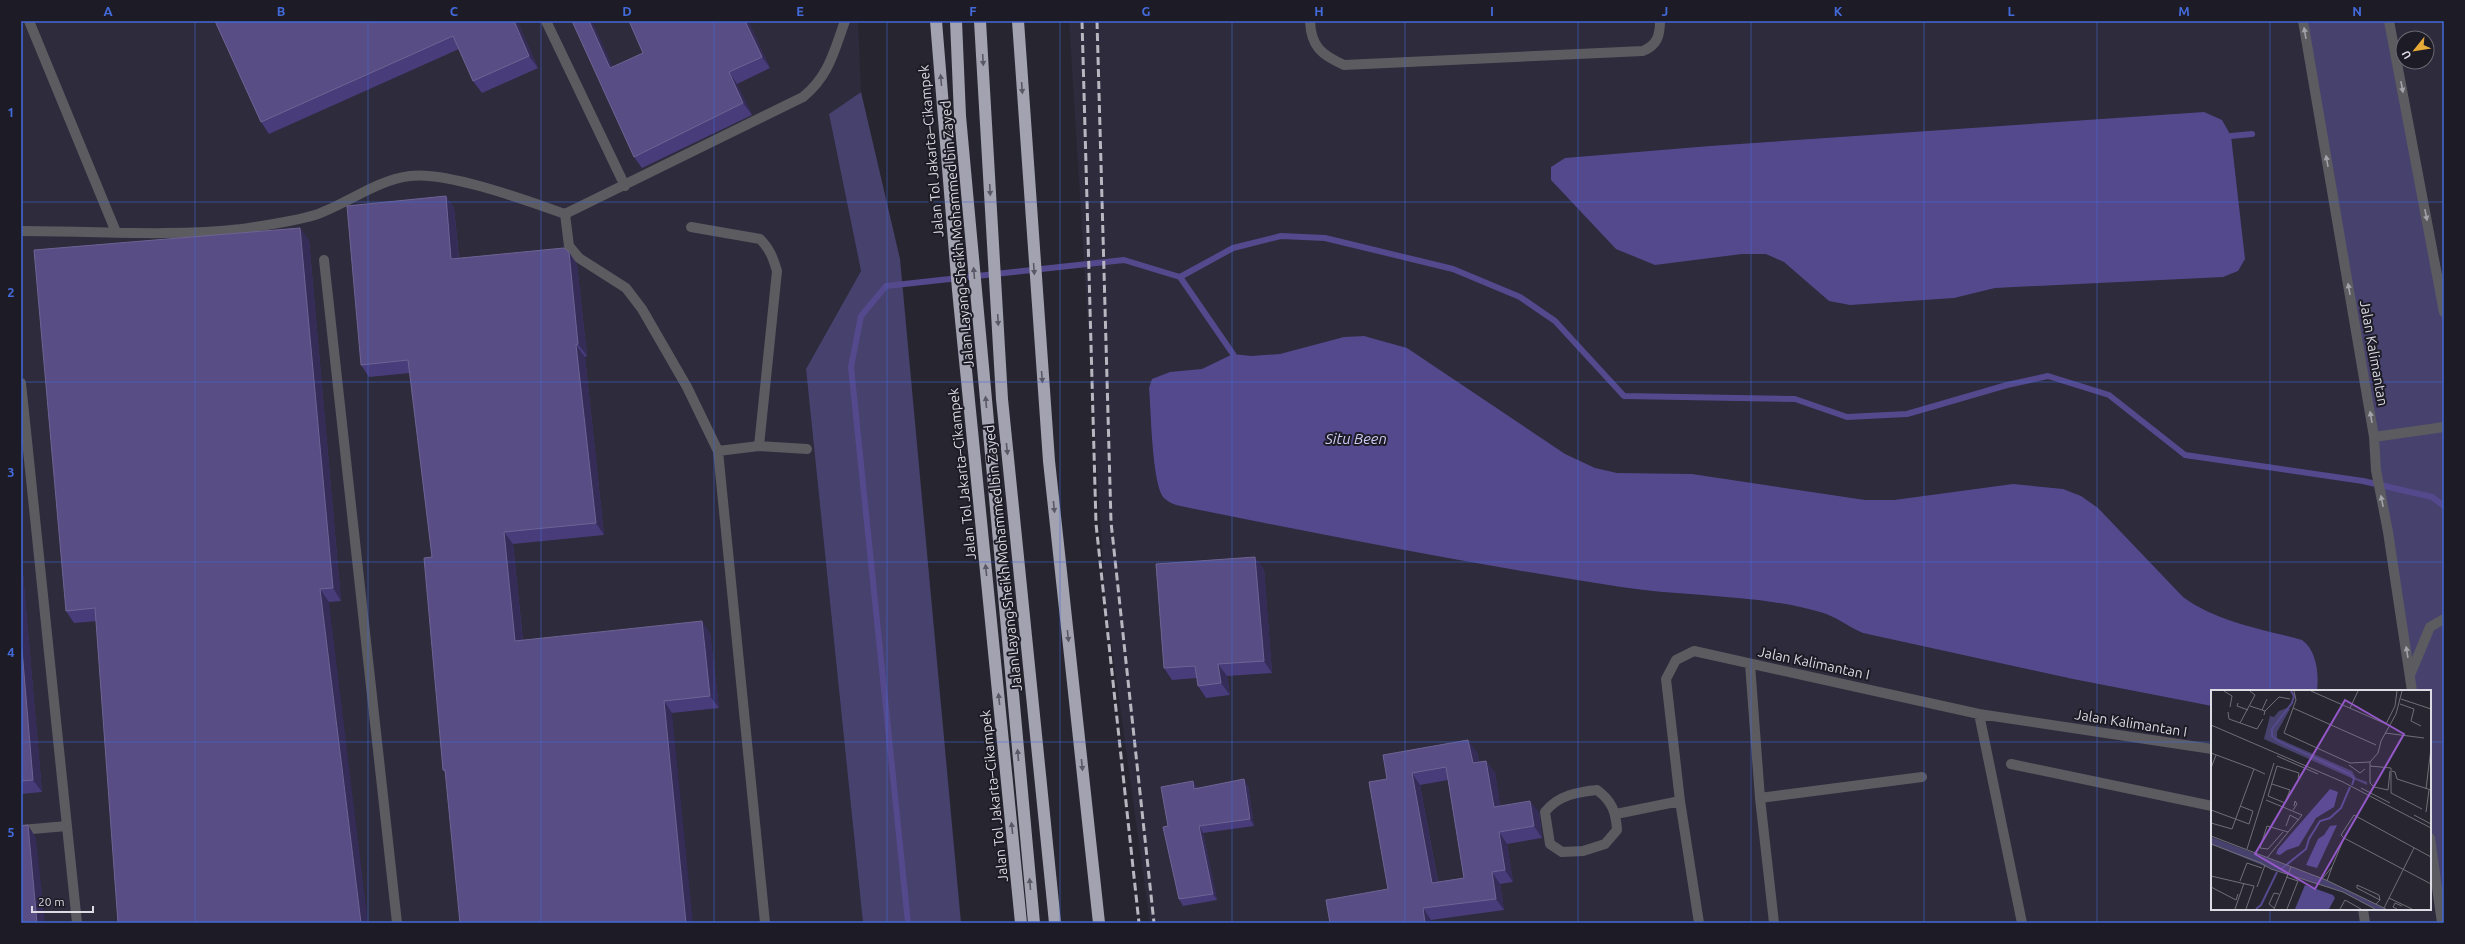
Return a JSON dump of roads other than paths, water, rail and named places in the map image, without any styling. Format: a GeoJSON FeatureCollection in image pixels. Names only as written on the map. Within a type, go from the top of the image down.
{"type":"FeatureCollection","features":[{"type":"Feature","properties":{"kind":"highway","name":"Jalan Tol Jakarta–Cikampek"},"geometry":{"type":"LineString","coordinates":[[936,21],[953,231],[1021,923]]}},
{"type":"Feature","properties":{"kind":"highway","name":"Jalan Layang Sheikh Mohammed bin Zayed"},"geometry":{"type":"LineString","coordinates":[[956,21],[960,116],[1034,923]]}},
{"type":"Feature","properties":{"kind":"highway","name":"Jalan Layang Sheikh Mohammed bin Zayed"},"geometry":{"type":"LineString","coordinates":[[980,21],[1002,399],[1055,923]]}},
{"type":"Feature","properties":{"kind":"highway"},"geometry":{"type":"LineString","coordinates":[[1018,21],[1039,339],[1049,461],[1099,923]]}},
{"type":"Feature","properties":{"kind":"street"},"geometry":{"type":"LineString","coordinates":[[29,21],[116,232]]}},
{"type":"Feature","properties":{"kind":"street"},"geometry":{"type":"LineString","coordinates":[[546,21],[624,186]]}},
{"type":"Feature","properties":{"kind":"street"},"geometry":{"type":"LineString","coordinates":[[21,231],[194,232],[240,229],[291,221],[316,214],[383,184],[410,176],[446,179],[534,203],[565,214],[803,97],[815,87],[826,73],[845,21]]}},
{"type":"Feature","properties":{"kind":"street"},"geometry":{"type":"LineString","coordinates":[[1310,21],[1314,43],[1327,57],[1344,64],[1642,51],[1652,47],[1658,39],[1660,32],[1660,21]]}},
{"type":"Feature","properties":{"kind":"street","name":"Jalan Kalimantan"},"geometry":{"type":"LineString","coordinates":[[2303,21],[2374,437],[2376,470],[2388,532],[2412,690]]}},
{"type":"Feature","properties":{"kind":"street"},"geometry":{"type":"LineString","coordinates":[[2389,21],[2444,312]]}},
{"type":"Feature","properties":{"kind":"street"},"geometry":{"type":"LineString","coordinates":[[565,214],[569,246],[579,258],[626,288],[642,309],[687,387],[718,451],[765,923]]}},
{"type":"Feature","properties":{"kind":"street"},"geometry":{"type":"LineString","coordinates":[[691,227],[760,239],[768,247],[773,258],[777,272],[760,446]]}},
{"type":"Feature","properties":{"kind":"street"},"geometry":{"type":"LineString","coordinates":[[324,260],[397,923]]}},
{"type":"Feature","properties":{"kind":"street"},"geometry":{"type":"LineString","coordinates":[[21,383],[78,923]]}},
{"type":"Feature","properties":{"kind":"street"},"geometry":{"type":"LineString","coordinates":[[2374,437],[2444,427]]}},
{"type":"Feature","properties":{"kind":"street"},"geometry":{"type":"LineString","coordinates":[[718,451],[760,446],[807,450]]}},
{"type":"Feature","properties":{"kind":"street"},"geometry":{"type":"LineString","coordinates":[[2410,676],[2430,627],[2444,620]]}},
{"type":"Feature","properties":{"kind":"street","name":"Jalan Kalimantan I"},"geometry":{"type":"LineString","coordinates":[[1699,923],[1680,801],[1666,679],[1676,660],[1694,651],[1979,714],[2211,749]]}},
{"type":"Feature","properties":{"kind":"street"},"geometry":{"type":"LineString","coordinates":[[1750,664],[1760,798],[1774,923]]}},
{"type":"Feature","properties":{"kind":"street"},"geometry":{"type":"LineString","coordinates":[[1979,714],[2022,923]]}},
{"type":"Feature","properties":{"kind":"street"},"geometry":{"type":"LineString","coordinates":[[2011,764],[2211,806]]}},
{"type":"Feature","properties":{"kind":"street"},"geometry":{"type":"LineString","coordinates":[[1760,798],[1922,777]]}},
{"type":"Feature","properties":{"kind":"street"},"geometry":{"type":"LineString","coordinates":[[1597,790],[1609,798],[1616,814],[1617,830],[1606,844],[1583,851],[1562,852],[1550,844],[1545,812],[1551,804],[1575,793],[1597,790]]}},
{"type":"Feature","properties":{"kind":"street"},"geometry":{"type":"LineString","coordinates":[[1616,814],[1680,801]]}},
{"type":"Feature","properties":{"kind":"street"},"geometry":{"type":"LineString","coordinates":[[21,830],[67,826]]}},
{"type":"Feature","properties":{"kind":"street"},"geometry":{"type":"LineString","coordinates":[[2431,845],[2442,923]]}},
{"type":"Feature","properties":{"kind":"street"},"geometry":{"type":"LineString","coordinates":[[2363,910],[2366,923]]}},
{"type":"Feature","properties":{"kind":"water"},"geometry":{"type":"Polygon","coordinates":[[[2204,112],[2222,120],[2231,136],[2245,259],[2238,271],[2223,277],[1995,288],[1954,298],[1850,305],[1829,301],[1784,262],[1766,254],[1742,254],[1655,265],[1616,249],[1551,180],[1551,167],[1565,158],[1710,146],[2204,112]]]}},
{"type":"Feature","properties":{"kind":"water","name":"Situ Been"},"geometry":{"type":"Polygon","coordinates":[[[1364,336],[1407,348],[1565,454],[1595,468],[1617,473],[1692,474],[1865,500],[1894,500],[2013,484],[2063,489],[2081,496],[2098,508],[2183,597],[2196,606],[2240,624],[2302,640],[2314,656],[2318,677],[2317,690],[2211,690],[2211,706],[2073,679],[1863,633],[1826,614],[1796,606],[1747,599],[1621,587],[1459,560],[1180,506],[1173,504],[1164,498],[1157,478],[1153,446],[1149,388],[1152,379],[1170,372],[1202,369],[1233,354],[1251,356],[1280,354],[1344,337],[1364,336]]]}},
{"type":"Feature","properties":{"kind":"waterway"},"geometry":{"type":"LineString","coordinates":[[2231,136],[2252,134]]}},
{"type":"Feature","properties":{"kind":"waterway"},"geometry":{"type":"LineString","coordinates":[[908,923],[851,367],[861,316],[886,286],[1124,260],[1180,277],[1233,248],[1281,236],[1325,238],[1453,269],[1520,297],[1555,321],[1624,396],[1795,399],[1847,417],[1907,414],[2007,385],[2048,376],[2109,395],[2185,455],[2363,481],[2432,497],[2444,506]]}},
{"type":"Feature","properties":{"kind":"waterway"},"geometry":{"type":"LineString","coordinates":[[1180,277],[1233,354]]}},
{"type":"Feature","properties":{"kind":"railway"},"geometry":{"type":"LineString","coordinates":[[1082,21],[1096,524],[1139,923]]}},
{"type":"Feature","properties":{"kind":"railway"},"geometry":{"type":"LineString","coordinates":[[1097,21],[1111,522],[1154,923]]}}]}
